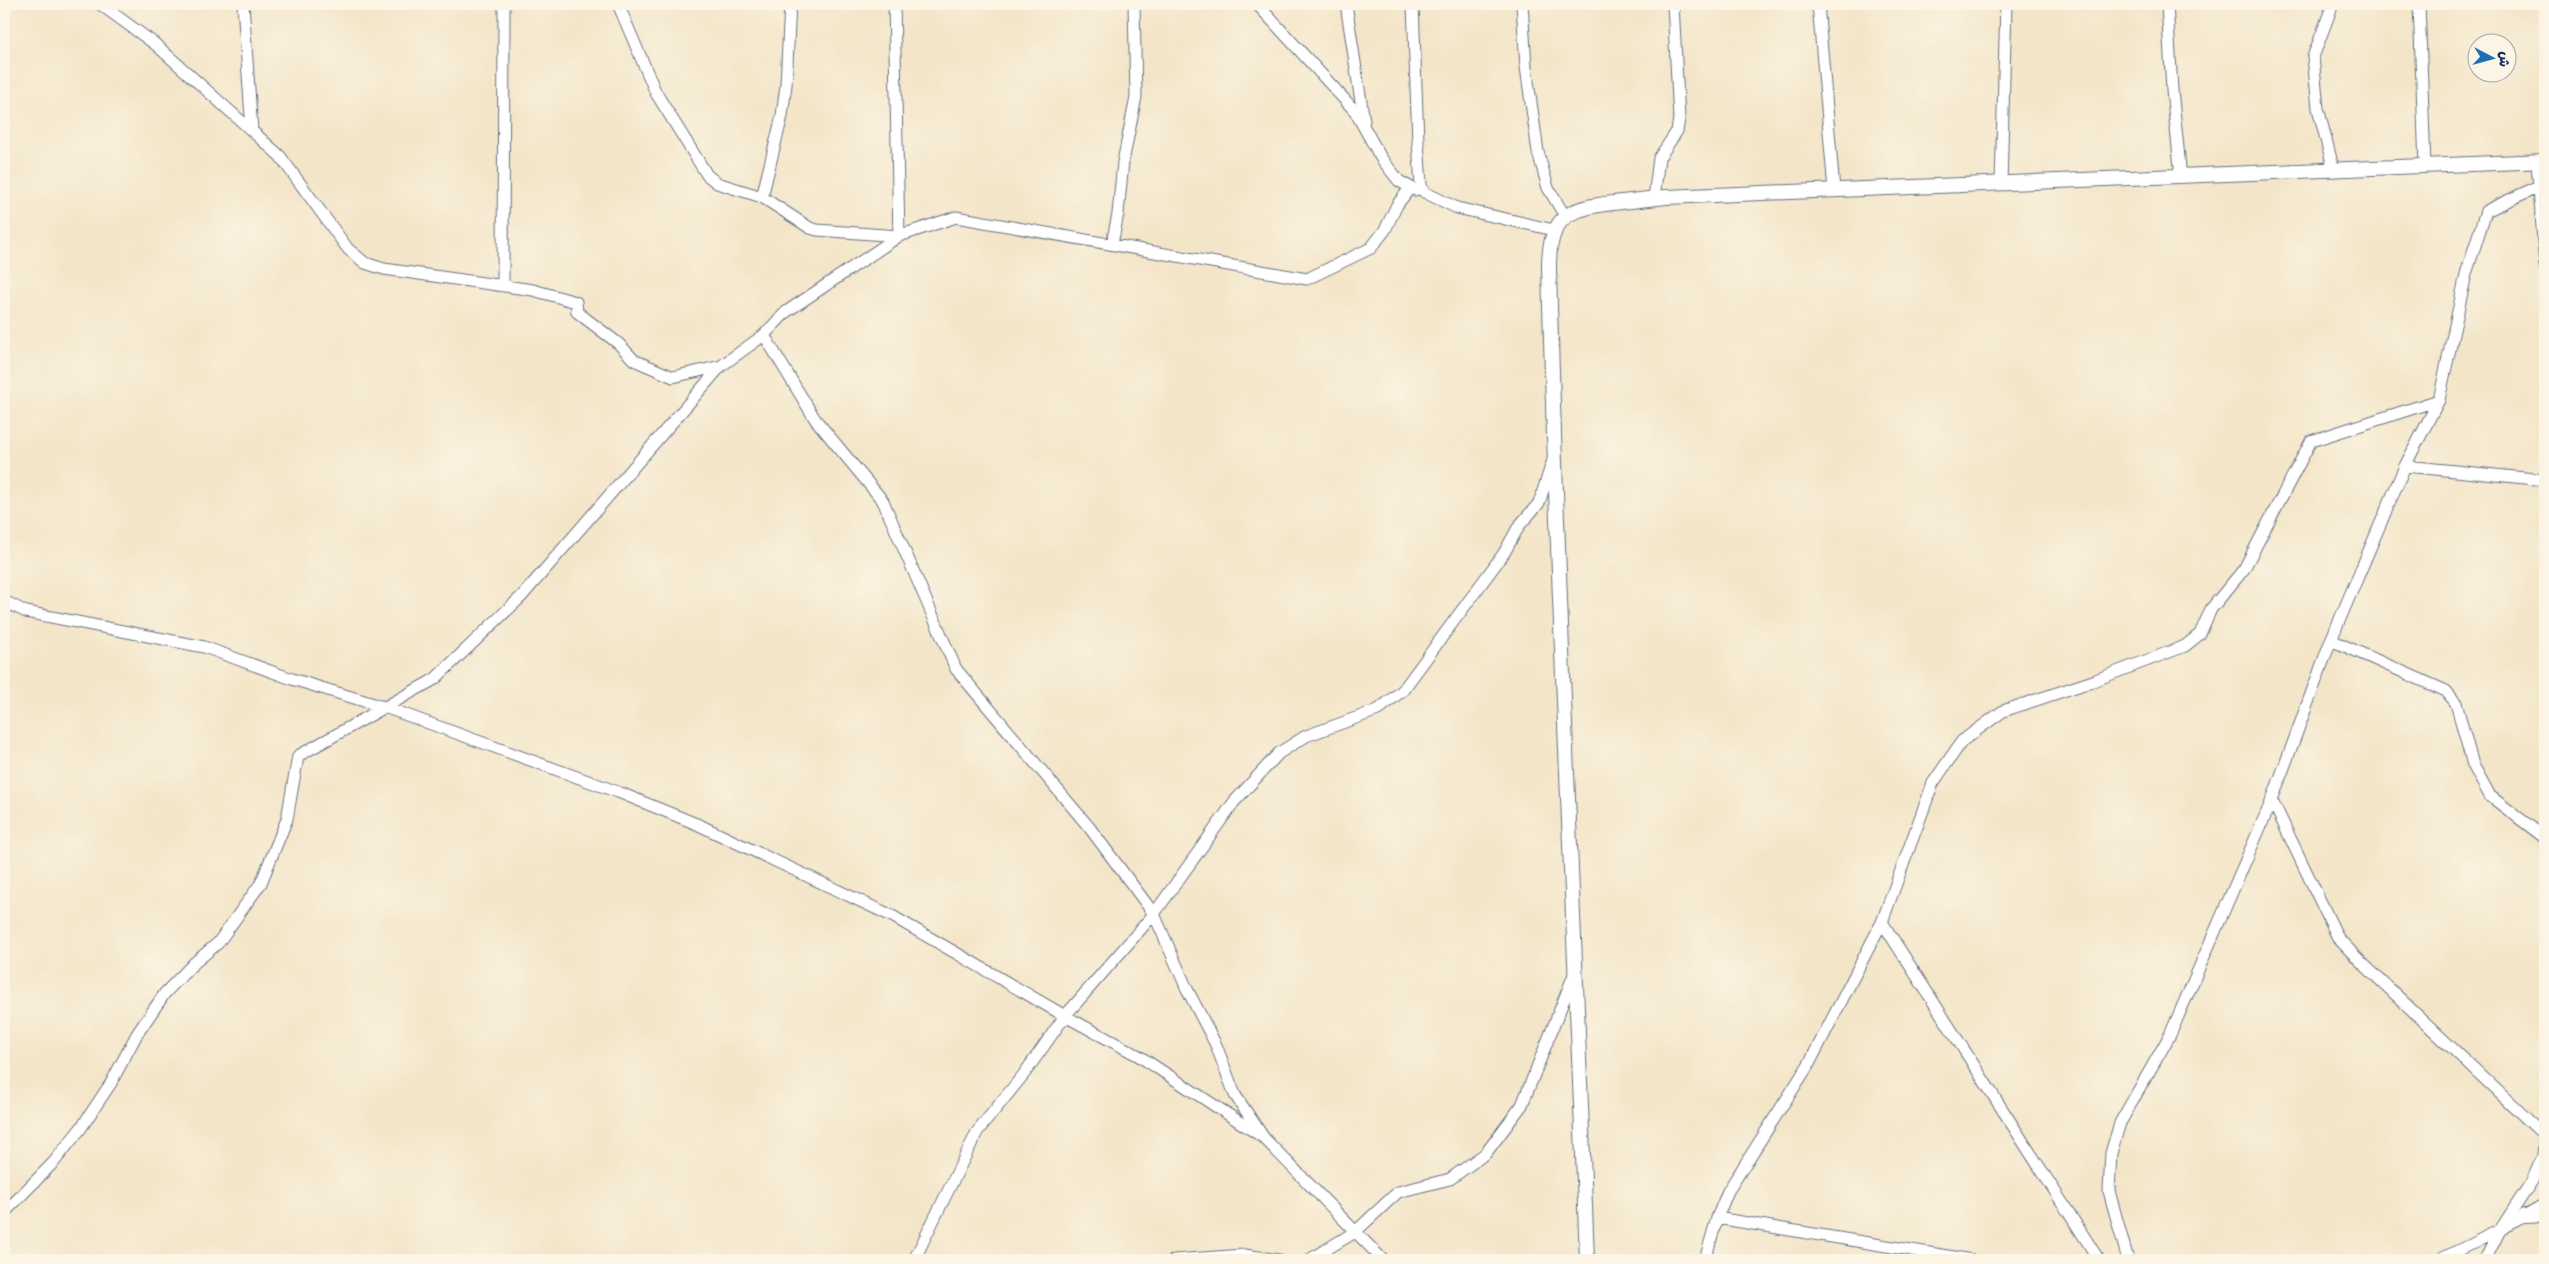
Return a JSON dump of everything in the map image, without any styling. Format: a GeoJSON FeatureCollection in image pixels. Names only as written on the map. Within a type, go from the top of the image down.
{"type":"FeatureCollection","features":[{"type":"Feature","properties":{"kind":"street"},"geometry":{"type":"LineString","coordinates":[[100,4],[155,44],[285,161],[348,249],[365,263],[384,269],[553,294],[576,302],[577,312],[619,344],[634,360],[673,377],[721,366]]}},
{"type":"Feature","properties":{"kind":"street"},"geometry":{"type":"LineString","coordinates":[[243,4],[252,131]]}},
{"type":"Feature","properties":{"kind":"street"},"geometry":{"type":"LineString","coordinates":[[503,286],[504,4]]}},
{"type":"Feature","properties":{"kind":"street"},"geometry":{"type":"LineString","coordinates":[[618,4],[656,93],[707,175],[717,183],[762,197],[810,228],[898,236]]}},
{"type":"Feature","properties":{"kind":"street"},"geometry":{"type":"LineString","coordinates":[[762,197],[782,116],[786,85],[790,4]]}},
{"type":"Feature","properties":{"kind":"street"},"geometry":{"type":"LineString","coordinates":[[894,4],[898,236]]}},
{"type":"Feature","properties":{"kind":"street"},"geometry":{"type":"LineString","coordinates":[[1112,244],[1118,214],[1123,162],[1136,97],[1134,4]]}},
{"type":"Feature","properties":{"kind":"street"},"geometry":{"type":"LineString","coordinates":[[1257,4],[1356,111],[1381,158],[1399,180],[1410,188],[1424,192],[1458,208],[1554,230]]}},
{"type":"Feature","properties":{"kind":"street"},"geometry":{"type":"LineString","coordinates":[[1346,4],[1365,129]]}},
{"type":"Feature","properties":{"kind":"street"},"geometry":{"type":"LineString","coordinates":[[1413,4],[1418,142],[1421,185],[1424,192]]}},
{"type":"Feature","properties":{"kind":"street"},"geometry":{"type":"LineString","coordinates":[[1522,4],[1526,67],[1538,152],[1548,188],[1564,216]]}},
{"type":"Feature","properties":{"kind":"street"},"geometry":{"type":"LineString","coordinates":[[1654,198],[1659,158],[1677,131],[1679,119],[1672,4]]}},
{"type":"Feature","properties":{"kind":"street"},"geometry":{"type":"LineString","coordinates":[[1818,4],[1834,190]]}},
{"type":"Feature","properties":{"kind":"street"},"geometry":{"type":"LineString","coordinates":[[2001,184],[2006,4]]}},
{"type":"Feature","properties":{"kind":"street"},"geometry":{"type":"LineString","coordinates":[[2167,4],[2172,90],[2181,177]]}},
{"type":"Feature","properties":{"kind":"street"},"geometry":{"type":"LineString","coordinates":[[2333,4],[2313,57],[2318,108],[2334,170]]}},
{"type":"Feature","properties":{"kind":"street"},"geometry":{"type":"LineString","coordinates":[[2419,4],[2424,166]]}},
{"type":"Feature","properties":{"kind":"street"},"geometry":{"type":"LineString","coordinates":[[1587,1260],[1577,968],[1554,459],[1549,246],[1554,230],[1564,216],[1584,206],[1654,198],[2541,162],[2545,266]]}},
{"type":"Feature","properties":{"kind":"street"},"geometry":{"type":"LineString","coordinates":[[4,1213],[54,1162],[81,1128],[111,1083],[137,1034],[165,993],[193,964],[218,943],[261,883],[287,819],[298,756],[387,708],[435,679],[522,596],[721,366],[764,336],[786,312],[898,236],[956,217],[1307,280],[1371,248],[1385,230],[1397,205],[1410,188]]}},
{"type":"Feature","properties":{"kind":"street"},"geometry":{"type":"LineString","coordinates":[[2128,1260],[2109,1191],[2111,1153],[2120,1123],[2170,1035],[2272,800],[2331,640],[2405,466],[2439,400],[2466,274],[2486,211],[2541,194]]}},
{"type":"Feature","properties":{"kind":"street"},"geometry":{"type":"LineString","coordinates":[[764,336],[815,419],[884,501],[956,669],[1089,827],[1154,914],[1187,988],[1216,1045],[1235,1095],[1264,1138],[1382,1260]]}},
{"type":"Feature","properties":{"kind":"street"},"geometry":{"type":"LineString","coordinates":[[1706,1260],[1717,1218],[1728,1191],[1809,1064],[1882,922],[1933,783],[1962,741],[2003,711],[2185,646],[2200,634],[2211,609],[2244,568],[2310,441],[2439,400]]}},
{"type":"Feature","properties":{"kind":"street"},"geometry":{"type":"LineString","coordinates":[[914,1260],[977,1132],[1024,1074],[1065,1016],[1154,914],[1234,802],[1279,753],[1306,736],[1378,710],[1402,690],[1504,553],[1519,526],[1539,503],[1554,459]]}},
{"type":"Feature","properties":{"kind":"street"},"geometry":{"type":"LineString","coordinates":[[2405,466],[2545,480]]}},
{"type":"Feature","properties":{"kind":"street"},"geometry":{"type":"LineString","coordinates":[[4,601],[26,612],[204,647],[292,679],[387,708],[618,792],[699,825],[892,916],[1065,1016],[1139,1056],[1264,1138]]}},
{"type":"Feature","properties":{"kind":"street"},"geometry":{"type":"LineString","coordinates":[[2331,640],[2446,691],[2456,703],[2473,765],[2490,796],[2545,838]]}},
{"type":"Feature","properties":{"kind":"street"},"geometry":{"type":"LineString","coordinates":[[2272,800],[2338,938],[2545,1136]]}},
{"type":"Feature","properties":{"kind":"street"},"geometry":{"type":"LineString","coordinates":[[1882,922],[2099,1260]]}},
{"type":"Feature","properties":{"kind":"street"},"geometry":{"type":"LineString","coordinates":[[1309,1260],[1355,1232],[1398,1192],[1450,1180],[1486,1153],[1522,1106],[1577,968]]}},
{"type":"Feature","properties":{"kind":"street"},"geometry":{"type":"LineString","coordinates":[[2485,1260],[2500,1230],[2532,1182],[2543,1156],[2545,1129]]}},
{"type":"Feature","properties":{"kind":"street"},"geometry":{"type":"LineString","coordinates":[[2439,1260],[2500,1230],[2545,1204]]}},
{"type":"Feature","properties":{"kind":"street"},"geometry":{"type":"LineString","coordinates":[[2524,1216],[2545,1214]]}},
{"type":"Feature","properties":{"kind":"street"},"geometry":{"type":"LineString","coordinates":[[1717,1218],[1972,1260]]}},
{"type":"Feature","properties":{"kind":"street"},"geometry":{"type":"LineString","coordinates":[[1174,1260],[1246,1255],[1279,1260]]}}]}
